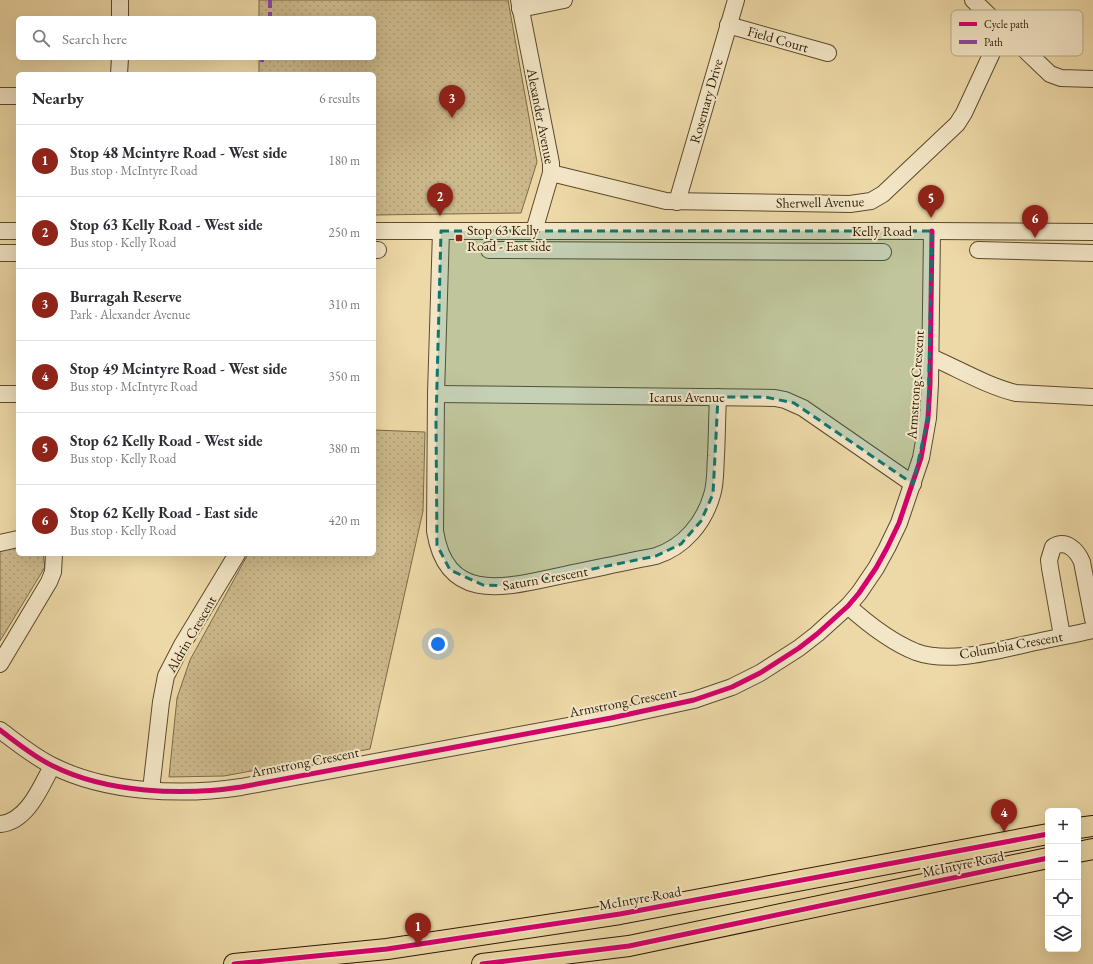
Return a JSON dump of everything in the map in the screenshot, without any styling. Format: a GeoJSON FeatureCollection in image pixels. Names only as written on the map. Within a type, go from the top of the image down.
{"type":"FeatureCollection","features":[{"type":"Feature","properties":{"kind":"main road"},"geometry":{"type":"LineString","coordinates":[[1081,828],[1093,826]]}},
{"type":"Feature","properties":{"kind":"main road","name":"McIntyre Road"},"geometry":{"type":"LineString","coordinates":[[234,964],[387,949],[620,914],[1045,835]]}},
{"type":"Feature","properties":{"kind":"main road"},"geometry":{"type":"LineString","coordinates":[[1081,851],[1093,849]]}},
{"type":"Feature","properties":{"kind":"main road","name":"McIntyre Road"},"geometry":{"type":"LineString","coordinates":[[482,964],[630,946],[1045,859]]}},
{"type":"Feature","properties":{"kind":"street"},"geometry":{"type":"LineString","coordinates":[[120,0],[120,16]]}},
{"type":"Feature","properties":{"kind":"street"},"geometry":{"type":"LineString","coordinates":[[520,4],[564,0]]}},
{"type":"Feature","properties":{"kind":"street","name":"Rosemary Drive"},"geometry":{"type":"LineString","coordinates":[[677,202],[736,0]]}},
{"type":"Feature","properties":{"kind":"street"},"geometry":{"type":"LineString","coordinates":[[973,0],[983,10]]}},
{"type":"Feature","properties":{"kind":"street","name":"Alexander Avenue"},"geometry":{"type":"LineString","coordinates":[[520,4],[551,163],[551,172],[534,231]]}},
{"type":"Feature","properties":{"kind":"street","name":"Field Court"},"geometry":{"type":"LineString","coordinates":[[728,25],[828,53]]}},
{"type":"Feature","properties":{"kind":"street","name":"Sherwell Avenue"},"geometry":{"type":"LineString","coordinates":[[551,172],[648,198],[677,202],[850,204],[865,202],[883,194],[957,124],[964,113],[990,56]]}},
{"type":"Feature","properties":{"kind":"street"},"geometry":{"type":"LineString","coordinates":[[1032,56],[1054,76],[1093,79]]}},
{"type":"Feature","properties":{"kind":"street"},"geometry":{"type":"LineString","coordinates":[[119,72],[120,60]]}},
{"type":"Feature","properties":{"kind":"street"},"geometry":{"type":"LineString","coordinates":[[0,96],[16,96]]}},
{"type":"Feature","properties":{"kind":"street"},"geometry":{"type":"LineString","coordinates":[[671,251],[672,230]]}},
{"type":"Feature","properties":{"kind":"street","name":"Kelly Road"},"geometry":{"type":"LineString","coordinates":[[376,231],[672,230],[1093,232]]}},
{"type":"Feature","properties":{"kind":"street"},"geometry":{"type":"LineString","coordinates":[[0,231],[16,231]]}},
{"type":"Feature","properties":{"kind":"street","name":"Saturn Crescent"},"geometry":{"type":"LineString","coordinates":[[441,231],[436,394],[435,531],[437,545],[446,563],[450,570],[458,576],[474,584],[497,587],[510,586],[656,556],[672,550],[681,544],[701,520],[709,506],[713,494],[718,397]]}},
{"type":"Feature","properties":{"kind":"street","name":"Armstrong Crescent"},"geometry":{"type":"LineString","coordinates":[[0,730],[52,766],[85,778],[109,784],[151,790],[189,792],[241,787],[610,718],[694,700],[732,687],[760,673],[799,648],[828,625],[848,606],[867,582],[887,548],[899,523],[921,458],[928,418],[932,357],[932,231]]}},
{"type":"Feature","properties":{"kind":"street","name":"Kelly Road"},"geometry":{"type":"LineString","coordinates":[[489,250],[883,252]]}},
{"type":"Feature","properties":{"kind":"street"},"geometry":{"type":"LineString","coordinates":[[978,250],[1093,253]]}},
{"type":"Feature","properties":{"kind":"street"},"geometry":{"type":"LineString","coordinates":[[0,253],[16,252]]}},
{"type":"Feature","properties":{"kind":"street"},"geometry":{"type":"LineString","coordinates":[[932,357],[993,385],[1016,393],[1093,397]]}},
{"type":"Feature","properties":{"kind":"street"},"geometry":{"type":"LineString","coordinates":[[0,394],[16,394]]}},
{"type":"Feature","properties":{"kind":"street","name":"Icarus Avenue"},"geometry":{"type":"LineString","coordinates":[[436,394],[775,398],[794,403],[913,484]]}},
{"type":"Feature","properties":{"kind":"street"},"geometry":{"type":"LineString","coordinates":[[0,543],[16,539]]}},
{"type":"Feature","properties":{"kind":"street"},"geometry":{"type":"LineString","coordinates":[[1062,636],[1049,560],[1053,547],[1062,544],[1068,545],[1075,549],[1079,554],[1082,562],[1093,619]]}},
{"type":"Feature","properties":{"kind":"street"},"geometry":{"type":"LineString","coordinates":[[0,664],[49,582],[53,572],[54,556]]}},
{"type":"Feature","properties":{"kind":"street","name":"Aldrin Crescent"},"geometry":{"type":"LineString","coordinates":[[151,790],[161,702],[166,676],[182,645],[236,556]]}},
{"type":"Feature","properties":{"kind":"street","name":"Columbia Crescent"},"geometry":{"type":"LineString","coordinates":[[848,606],[873,627],[898,643],[917,652],[928,655],[945,656],[977,653],[1093,630]]}},
{"type":"Feature","properties":{"kind":"street"},"geometry":{"type":"LineString","coordinates":[[0,824],[11,822],[24,812],[32,802],[52,766]]}},
{"type":"Feature","properties":{"kind":"highlighted area"},"geometry":{"type":"Polygon","coordinates":[[[441,231],[932,231],[928,418],[913,484],[794,403],[765,397],[718,397],[713,494],[701,521],[681,544],[656,556],[510,586],[483,585],[450,570],[437,545],[436,422],[441,231]]]}},
{"type":"Feature","properties":{"kind":"shaded area"},"geometry":{"type":"Polygon","coordinates":[[[259,0],[508,0],[537,162],[521,213],[376,215],[376,72],[259,72],[259,60],[376,60],[376,16],[259,16],[259,0]]]}},
{"type":"Feature","properties":{"kind":"shaded area"},"geometry":{"type":"Polygon","coordinates":[[[376,430],[425,432],[423,511],[370,749],[224,776],[169,777],[177,698],[190,660],[247,556],[376,556],[376,430]]]}},
{"type":"Feature","properties":{"kind":"shaded area"},"geometry":{"type":"Polygon","coordinates":[[[16,545],[16,556],[43,556],[45,567],[0,641],[0,549],[16,545]]]}},
{"type":"Feature","properties":{"kind":"marked path"},"geometry":{"type":"LineString","coordinates":[[270,0],[270,16]]}},
{"type":"Feature","properties":{"kind":"cycle path"},"geometry":{"type":"LineString","coordinates":[[0,730],[25,749],[53,766],[74,775],[97,782],[145,790],[218,790],[611,718],[694,700],[732,687],[760,673],[799,648],[848,606],[876,568],[899,523],[921,458],[928,418],[930,384],[932,231]]}},
{"type":"Feature","properties":{"kind":"cycle path"},"geometry":{"type":"LineString","coordinates":[[234,964],[387,949],[620,914],[1045,835]]}},
{"type":"Feature","properties":{"kind":"cycle path"},"geometry":{"type":"LineString","coordinates":[[482,964],[629,946],[1045,859]]}},
{"type":"Feature","properties":{"kind":"place","name":"Burragah Reserve"},"geometry":{"type":"Point","coordinates":[452,118]}},
{"type":"Feature","properties":{"kind":"place","name":"Stop 63 Kelly Road - West side"},"geometry":{"type":"Point","coordinates":[440,216]}},
{"type":"Feature","properties":{"kind":"place","name":"Stop 62 Kelly Road - West side"},"geometry":{"type":"Point","coordinates":[931,218]}},
{"type":"Feature","properties":{"kind":"place","name":"Stop 63 Kelly Road - East side"},"geometry":{"type":"Point","coordinates":[459,238]}},
{"type":"Feature","properties":{"kind":"place","name":"Stop 62 Kelly Road - East side"},"geometry":{"type":"Point","coordinates":[1035,238]}},
{"type":"Feature","properties":{"kind":"place","name":"Stop 49 Mcintyre Road - West side"},"geometry":{"type":"Point","coordinates":[1004,832]}},
{"type":"Feature","properties":{"kind":"place","name":"Stop 48 Mcintyre Road - West side"},"geometry":{"type":"Point","coordinates":[418,946]}}]}
